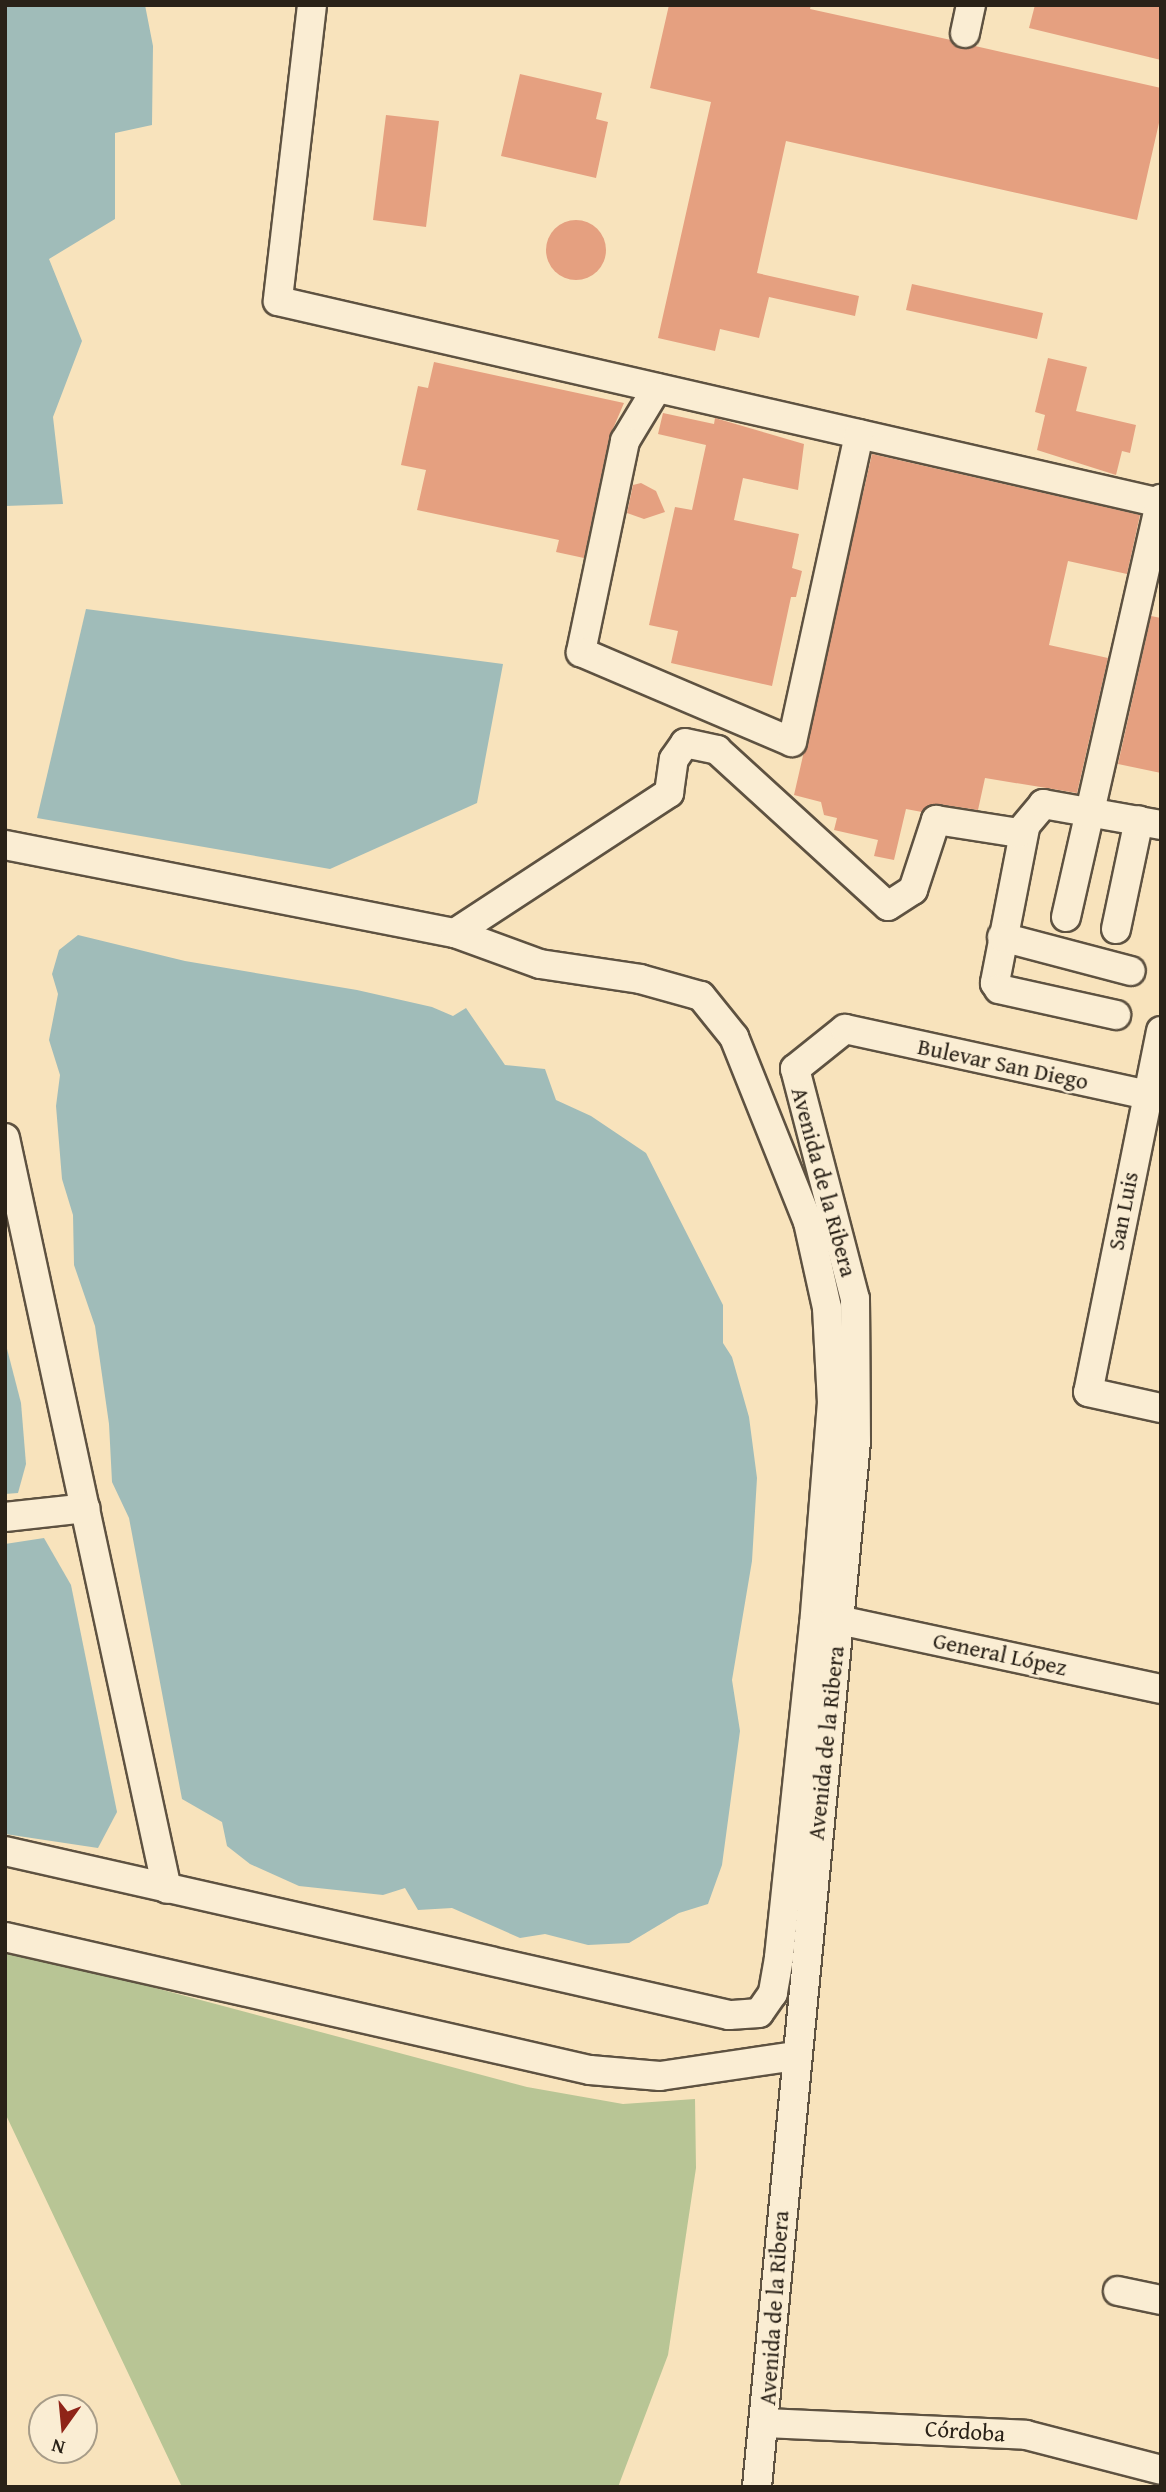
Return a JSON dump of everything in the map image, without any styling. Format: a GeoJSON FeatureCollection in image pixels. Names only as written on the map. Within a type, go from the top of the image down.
{"type":"FeatureCollection","features":[{"type":"Feature","properties":{"kind":"street"},"geometry":{"type":"LineString","coordinates":[[312,5],[278,301],[1160,502],[1066,917]]}},
{"type":"Feature","properties":{"kind":"street"},"geometry":{"type":"LineString","coordinates":[[965,33],[971,5]]}},
{"type":"Feature","properties":{"kind":"street"},"geometry":{"type":"LineString","coordinates":[[657,388],[625,442],[581,652],[792,741],[859,434]]}},
{"type":"Feature","properties":{"kind":"street"},"geometry":{"type":"LineString","coordinates":[[455,933],[668,793],[674,759],[685,743],[717,750],[888,906],[913,890],[936,820],[1019,833],[1043,804],[1150,822],[1116,929]]}},
{"type":"Feature","properties":{"kind":"street"},"geometry":{"type":"LineString","coordinates":[[1024,828],[993,976],[999,989],[1116,1015]]}},
{"type":"Feature","properties":{"kind":"street"},"geometry":{"type":"LineString","coordinates":[[5,845],[455,933],[540,964],[640,979],[701,996],[734,1037],[808,1222],[827,1308],[832,1402],[814,1624],[772,1993],[760,2013],[729,2015],[5,1852]]}},
{"type":"Feature","properties":{"kind":"street"},"geometry":{"type":"LineString","coordinates":[[1002,937],[1131,971]]}},
{"type":"Feature","properties":{"kind":"street","name":"Bulevar San Diego"},"geometry":{"type":"LineString","coordinates":[[845,1029],[1153,1096]]}},
{"type":"Feature","properties":{"kind":"street","name":"Avenida de la Ribera"},"geometry":{"type":"LineString","coordinates":[[757,2487],[765,2423],[795,2056],[856,1442],[855,1299],[795,1069],[845,1029]]}},
{"type":"Feature","properties":{"kind":"street","name":"San Luis"},"geometry":{"type":"LineString","coordinates":[[1161,1031],[1153,1096],[1088,1392],[1161,1408]]}},
{"type":"Feature","properties":{"kind":"street"},"geometry":{"type":"LineString","coordinates":[[5,1138],[167,1889]]}},
{"type":"Feature","properties":{"kind":"street"},"geometry":{"type":"LineString","coordinates":[[5,1517],[86,1508]]}},
{"type":"Feature","properties":{"kind":"street","name":"General López"},"geometry":{"type":"LineString","coordinates":[[839,1620],[1161,1689]]}},
{"type":"Feature","properties":{"kind":"street"},"geometry":{"type":"LineString","coordinates":[[5,1937],[590,2070],[660,2076],[795,2056]]}},
{"type":"Feature","properties":{"kind":"street"},"geometry":{"type":"LineString","coordinates":[[1118,2291],[1161,2300]]}},
{"type":"Feature","properties":{"kind":"street","name":"Córdoba"},"geometry":{"type":"LineString","coordinates":[[765,2423],[978,2430],[1026,2435],[1161,2470]]}},
{"type":"Feature","properties":{"kind":"green space"},"geometry":{"type":"Polygon","coordinates":[[[5,1948],[527,2087],[623,2104],[695,2099],[696,2168],[668,2355],[618,2487],[182,2487],[5,2113],[5,1948]]]}},
{"type":"Feature","properties":{"kind":"water"},"geometry":{"type":"Polygon","coordinates":[[[5,5],[145,5],[153,46],[152,125],[115,133],[115,219],[49,259],[82,341],[53,417],[63,504],[5,506],[5,5]]]}},
{"type":"Feature","properties":{"kind":"water"},"geometry":{"type":"Polygon","coordinates":[[[86,609],[503,664],[477,803],[330,869],[37,818],[86,609]]]}},
{"type":"Feature","properties":{"kind":"water"},"geometry":{"type":"Polygon","coordinates":[[[78,935],[185,961],[357,990],[432,1007],[453,1016],[466,1008],[505,1065],[545,1069],[556,1100],[591,1116],[646,1153],[723,1305],[723,1343],[732,1357],[749,1417],[757,1478],[752,1561],[732,1680],[740,1731],[722,1865],[708,1904],[679,1913],[629,1943],[588,1945],[545,1934],[520,1938],[452,1908],[418,1910],[405,1888],[383,1895],[299,1886],[250,1864],[227,1846],[222,1822],[182,1799],[129,1518],[112,1482],[109,1424],[95,1326],[74,1265],[73,1215],[62,1179],[56,1106],[60,1075],[49,1040],[58,994],[52,974],[59,950],[78,935]]]}},
{"type":"Feature","properties":{"kind":"water"},"geometry":{"type":"Polygon","coordinates":[[[5,1341],[21,1403],[26,1464],[18,1493],[5,1494],[5,1341]]]}},
{"type":"Feature","properties":{"kind":"water"},"geometry":{"type":"Polygon","coordinates":[[[44,1538],[71,1585],[117,1812],[98,1848],[5,1834],[5,1544],[44,1538]]]}},
{"type":"Feature","properties":{"kind":"building"},"geometry":{"type":"Polygon","coordinates":[[[669,5],[811,5],[810,9],[951,40],[961,49],[975,46],[1161,88],[1161,114],[1137,220],[786,141],[757,273],[859,296],[855,316],[769,297],[759,338],[720,329],[715,351],[658,338],[711,102],[650,88],[669,5]]]}},
{"type":"Feature","properties":{"kind":"building"},"geometry":{"type":"Polygon","coordinates":[[[1035,5],[1161,5],[1161,60],[1029,28],[1035,5]]]}},
{"type":"Feature","properties":{"kind":"building"},"geometry":{"type":"Polygon","coordinates":[[[520,74],[602,93],[596,119],[608,122],[596,178],[501,156],[520,74]]]}},
{"type":"Feature","properties":{"kind":"building"},"geometry":{"type":"Polygon","coordinates":[[[386,115],[439,121],[426,227],[373,220],[386,115]]]}},
{"type":"Feature","properties":{"kind":"building"},"geometry":{"type":"Polygon","coordinates":[[[576,220],[597,229],[606,250],[597,271],[576,280],[555,271],[546,250],[555,229],[576,220]]]}},
{"type":"Feature","properties":{"kind":"building"},"geometry":{"type":"Polygon","coordinates":[[[912,284],[1043,313],[1037,339],[906,310],[912,284]]]}},
{"type":"Feature","properties":{"kind":"building"},"geometry":{"type":"Polygon","coordinates":[[[1048,358],[1087,367],[1076,411],[1136,425],[1130,453],[1122,451],[1116,475],[1037,450],[1045,415],[1035,412],[1048,358]]]}},
{"type":"Feature","properties":{"kind":"building"},"geometry":{"type":"Polygon","coordinates":[[[434,362],[624,403],[609,438],[584,558],[556,552],[559,540],[417,510],[426,470],[401,465],[418,386],[428,388],[434,362]]]}},
{"type":"Feature","properties":{"kind":"building"},"geometry":{"type":"Polygon","coordinates":[[[663,413],[714,424],[715,418],[804,444],[798,490],[743,478],[734,520],[799,534],[792,568],[802,571],[796,597],[791,597],[772,686],[671,663],[678,631],[649,625],[675,507],[692,510],[706,445],[658,434],[663,413]]]}},
{"type":"Feature","properties":{"kind":"building"},"geometry":{"type":"Polygon","coordinates":[[[872,454],[1140,515],[1127,574],[1068,561],[1049,645],[1108,658],[1077,793],[985,778],[978,810],[938,804],[922,812],[906,809],[894,860],[874,856],[878,840],[834,830],[837,818],[824,815],[821,802],[794,795],[872,454]]]}},
{"type":"Feature","properties":{"kind":"building"},"geometry":{"type":"Polygon","coordinates":[[[641,483],[656,491],[665,512],[644,519],[627,513],[633,485],[641,483]]]}},
{"type":"Feature","properties":{"kind":"building"},"geometry":{"type":"Polygon","coordinates":[[[1151,616],[1161,618],[1161,773],[1118,764],[1151,616]]]}}]}
